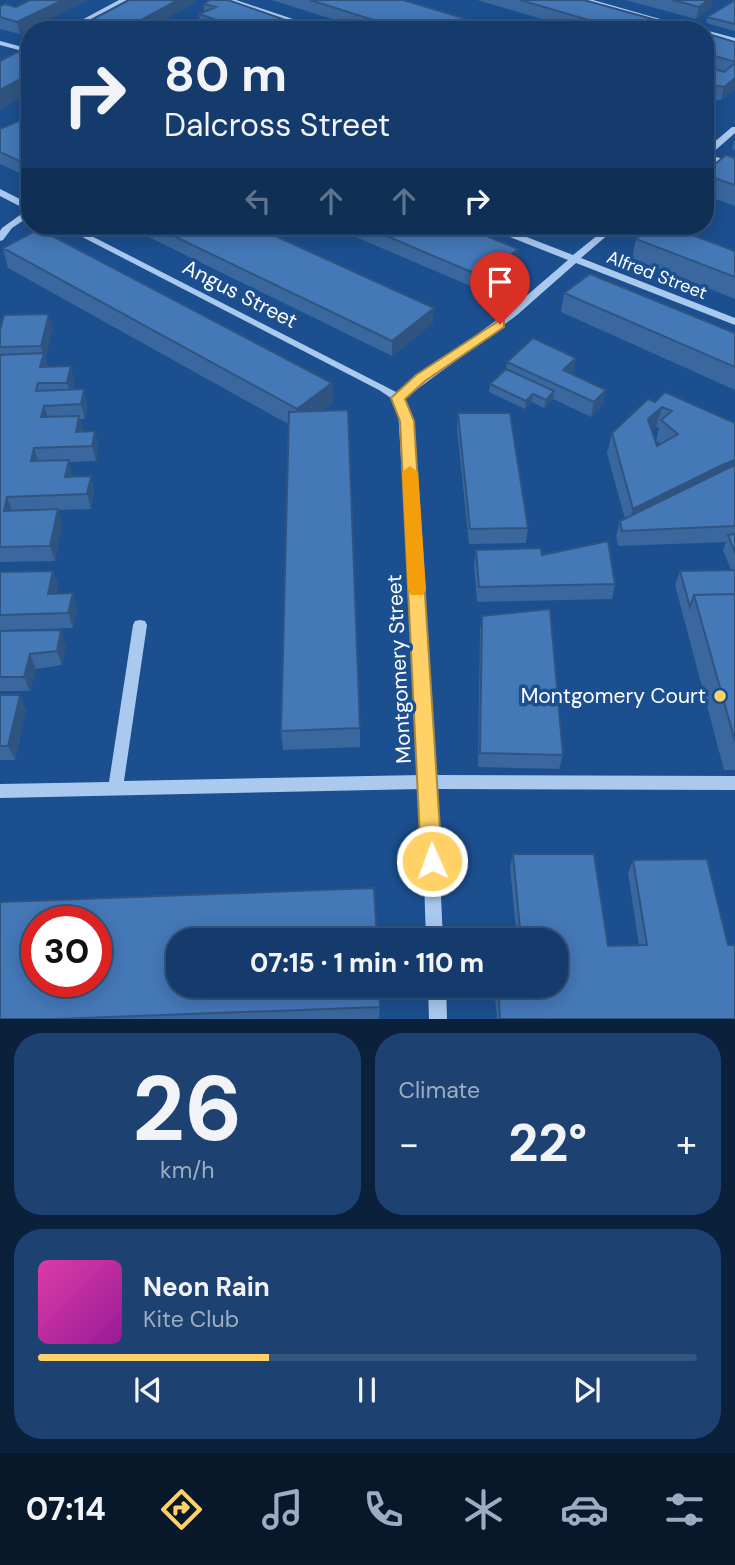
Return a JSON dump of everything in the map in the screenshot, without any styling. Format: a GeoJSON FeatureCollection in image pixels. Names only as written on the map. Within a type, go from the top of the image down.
{"type":"FeatureCollection","features":[{"type":"Feature","properties":{"kind":"street"},"geometry":{"type":"LineString","coordinates":[[83,21],[124,0]]}},
{"type":"Feature","properties":{"kind":"street"},"geometry":{"type":"LineString","coordinates":[[229,0],[295,21]]}},
{"type":"Feature","properties":{"kind":"street"},"geometry":{"type":"LineString","coordinates":[[585,0],[663,21]]}},
{"type":"Feature","properties":{"kind":"street"},"geometry":{"type":"LineString","coordinates":[[714,34],[735,40]]}},
{"type":"Feature","properties":{"kind":"street"},"geometry":{"type":"LineString","coordinates":[[0,43],[21,48]]}},
{"type":"Feature","properties":{"kind":"street"},"geometry":{"type":"LineString","coordinates":[[15,57],[21,54]]}},
{"type":"Feature","properties":{"kind":"street"},"geometry":{"type":"LineString","coordinates":[[714,148],[735,130]]}},
{"type":"Feature","properties":{"kind":"street"},"geometry":{"type":"LineString","coordinates":[[714,159],[735,166]]}},
{"type":"Feature","properties":{"kind":"street"},"geometry":{"type":"LineString","coordinates":[[0,192],[21,205]]}},
{"type":"Feature","properties":{"kind":"street"},"geometry":{"type":"LineString","coordinates":[[0,238],[4,230],[21,216]]}},
{"type":"Feature","properties":{"kind":"street","name":"Angus Street"},"geometry":{"type":"LineString","coordinates":[[82,235],[398,398]]}},
{"type":"Feature","properties":{"kind":"street","name":"Alfred Street"},"geometry":{"type":"LineString","coordinates":[[512,235],[735,322]]}},
{"type":"Feature","properties":{"kind":"street"},"geometry":{"type":"LineString","coordinates":[[398,398],[421,378],[500,324],[603,235]]}},
{"type":"Feature","properties":{"kind":"street","name":"Montgomery Street"},"geometry":{"type":"LineString","coordinates":[[398,398],[407,421],[434,928]]}},
{"type":"Feature","properties":{"kind":"street"},"geometry":{"type":"LineString","coordinates":[[116,787],[140,625]]}},
{"type":"Feature","properties":{"kind":"street"},"geometry":{"type":"LineString","coordinates":[[0,791],[428,782],[735,783]]}},
{"type":"Feature","properties":{"kind":"street"},"geometry":{"type":"LineString","coordinates":[[437,998],[438,1019]]}},
{"type":"Feature","properties":{"kind":"building"},"geometry":{"type":"Polygon","coordinates":[[[30,0],[63,0],[17,22],[0,17],[0,6],[5,4],[16,7],[30,0]]]}},
{"type":"Feature","properties":{"kind":"building"},"geometry":{"type":"Polygon","coordinates":[[[129,0],[178,0],[140,21],[89,21],[129,0]]]}},
{"type":"Feature","properties":{"kind":"building"},"geometry":{"type":"Polygon","coordinates":[[[210,0],[228,0],[288,21],[219,21],[199,14],[216,7],[204,4],[210,0]]]}},
{"type":"Feature","properties":{"kind":"building"},"geometry":{"type":"Polygon","coordinates":[[[310,0],[403,0],[473,21],[376,21],[310,0]]]}},
{"type":"Feature","properties":{"kind":"building"},"geometry":{"type":"Polygon","coordinates":[[[520,0],[584,0],[660,21],[592,21],[520,0]]]}},
{"type":"Feature","properties":{"kind":"building"},"geometry":{"type":"Polygon","coordinates":[[[673,0],[708,0],[699,7],[673,0]]]}},
{"type":"Feature","properties":{"kind":"building"},"geometry":{"type":"Polygon","coordinates":[[[735,0],[735,24],[707,17],[735,0]]]}},
{"type":"Feature","properties":{"kind":"building"},"geometry":{"type":"Polygon","coordinates":[[[714,36],[735,42],[735,62],[714,56],[714,36]]]}},
{"type":"Feature","properties":{"kind":"building"},"geometry":{"type":"Polygon","coordinates":[[[21,50],[21,79],[0,90],[0,61],[21,50]]]}},
{"type":"Feature","properties":{"kind":"building"},"geometry":{"type":"Polygon","coordinates":[[[735,63],[735,78],[724,87],[714,85],[714,70],[724,72],[735,63]]]}},
{"type":"Feature","properties":{"kind":"building"},"geometry":{"type":"Polygon","coordinates":[[[21,120],[21,162],[0,152],[0,129],[21,120]]]}},
{"type":"Feature","properties":{"kind":"building"},"geometry":{"type":"Polygon","coordinates":[[[726,155],[735,158],[735,185],[714,178],[714,165],[726,155]]]}},
{"type":"Feature","properties":{"kind":"building"},"geometry":{"type":"Polygon","coordinates":[[[28,235],[50,235],[332,383],[297,409],[3,248],[28,235]]]}},
{"type":"Feature","properties":{"kind":"building"},"geometry":{"type":"Polygon","coordinates":[[[172,235],[273,235],[434,308],[392,341],[172,235]]]}},
{"type":"Feature","properties":{"kind":"building"},"geometry":{"type":"Polygon","coordinates":[[[384,235],[484,235],[518,249],[483,277],[384,235]]]}},
{"type":"Feature","properties":{"kind":"building"},"geometry":{"type":"Polygon","coordinates":[[[641,235],[692,235],[735,251],[735,277],[636,239],[641,235]]]}},
{"type":"Feature","properties":{"kind":"building"},"geometry":{"type":"Polygon","coordinates":[[[590,274],[735,333],[735,367],[564,293],[590,274]]]}},
{"type":"Feature","properties":{"kind":"building"},"geometry":{"type":"Polygon","coordinates":[[[49,314],[41,346],[0,347],[0,330],[4,315],[49,314]]]}},
{"type":"Feature","properties":{"kind":"building"},"geometry":{"type":"Polygon","coordinates":[[[533,338],[576,358],[563,370],[606,390],[594,402],[507,362],[533,338]]]}},
{"type":"Feature","properties":{"kind":"building"},"geometry":{"type":"Polygon","coordinates":[[[44,353],[40,367],[71,366],[67,383],[38,383],[36,391],[84,389],[81,404],[44,406],[41,417],[79,416],[76,432],[95,431],[92,446],[34,448],[31,461],[69,460],[65,477],[91,476],[87,494],[7,497],[4,511],[58,509],[50,546],[0,547],[0,355],[44,353]]]}},
{"type":"Feature","properties":{"kind":"building"},"geometry":{"type":"Polygon","coordinates":[[[506,369],[554,391],[546,400],[533,394],[526,401],[490,384],[506,369]]]}},
{"type":"Feature","properties":{"kind":"building"},"geometry":{"type":"Polygon","coordinates":[[[665,392],[735,423],[735,460],[633,509],[612,433],[648,399],[655,402],[665,392]],[[662,407],[648,419],[657,446],[678,434],[661,420],[672,411],[662,407]]]}},
{"type":"Feature","properties":{"kind":"building"},"geometry":{"type":"Polygon","coordinates":[[[348,410],[360,728],[281,731],[289,412],[348,410]]]}},
{"type":"Feature","properties":{"kind":"building"},"geometry":{"type":"Polygon","coordinates":[[[458,413],[510,413],[528,528],[470,529],[458,413]]]}},
{"type":"Feature","properties":{"kind":"building"},"geometry":{"type":"Polygon","coordinates":[[[735,465],[735,526],[622,531],[620,521],[735,465]]]}},
{"type":"Feature","properties":{"kind":"building"},"geometry":{"type":"Polygon","coordinates":[[[735,534],[735,553],[728,535],[735,534]]]}},
{"type":"Feature","properties":{"kind":"building"},"geometry":{"type":"Polygon","coordinates":[[[608,541],[615,584],[479,587],[476,550],[541,548],[542,555],[608,541]]]}},
{"type":"Feature","properties":{"kind":"building"},"geometry":{"type":"Polygon","coordinates":[[[735,570],[735,594],[694,595],[690,607],[680,571],[735,570]]]}},
{"type":"Feature","properties":{"kind":"building"},"geometry":{"type":"Polygon","coordinates":[[[53,571],[48,594],[73,593],[68,613],[0,615],[0,572],[53,571]]]}},
{"type":"Feature","properties":{"kind":"building"},"geometry":{"type":"Polygon","coordinates":[[[735,594],[735,741],[694,595],[735,594]]]}},
{"type":"Feature","properties":{"kind":"building"},"geometry":{"type":"Polygon","coordinates":[[[550,609],[563,755],[480,753],[482,616],[550,609]]]}},
{"type":"Feature","properties":{"kind":"building"},"geometry":{"type":"Polygon","coordinates":[[[61,630],[57,651],[30,654],[24,677],[0,677],[0,631],[61,630]]]}},
{"type":"Feature","properties":{"kind":"building"},"geometry":{"type":"Polygon","coordinates":[[[0,695],[20,695],[8,746],[0,746],[0,695]]]}},
{"type":"Feature","properties":{"kind":"building"},"geometry":{"type":"Polygon","coordinates":[[[513,854],[594,854],[608,946],[647,945],[633,860],[707,859],[728,945],[735,945],[735,1019],[500,1019],[499,998],[568,998],[568,928],[520,928],[513,854]]]}},
{"type":"Feature","properties":{"kind":"building"},"geometry":{"type":"Polygon","coordinates":[[[374,888],[376,928],[166,928],[166,998],[380,998],[380,1007],[0,1019],[0,902],[374,888]]]}},
{"type":"Feature","properties":{"kind":"slow traffic"},"geometry":{"type":"LineString","coordinates":[[410,472],[417,590]]}},
{"type":"Feature","properties":{"kind":"place","name":"Montgomery Court"},"geometry":{"type":"Point","coordinates":[720,696]}},
{"type":"Feature","properties":{"kind":"route"},"geometry":{"type":"LineString","coordinates":[[432,861],[407,421],[398,398],[421,378],[500,324]]}}]}
